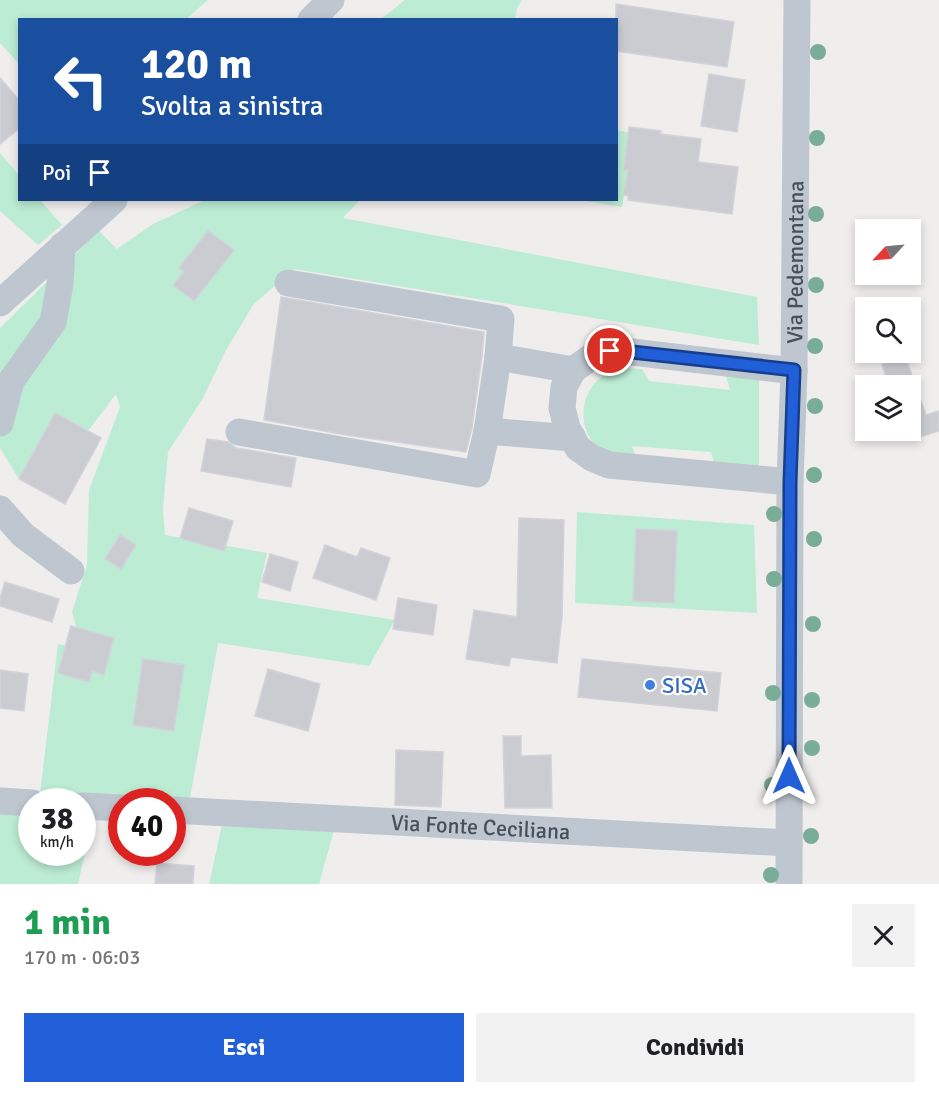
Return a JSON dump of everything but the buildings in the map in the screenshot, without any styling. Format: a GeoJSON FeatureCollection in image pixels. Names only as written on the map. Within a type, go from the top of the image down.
{"type":"FeatureCollection","features":[{"type":"Feature","properties":{"kind":"street"},"geometry":{"type":"LineString","coordinates":[[313,18],[331,0]]}},
{"type":"Feature","properties":{"kind":"street","name":"Via Pedemontana"},"geometry":{"type":"LineString","coordinates":[[789,884],[790,482],[794,370],[797,0]]}},
{"type":"Feature","properties":{"kind":"street"},"geometry":{"type":"LineString","coordinates":[[0,303],[113,201]]}},
{"type":"Feature","properties":{"kind":"street"},"geometry":{"type":"LineString","coordinates":[[0,423],[11,381],[53,322],[60,284],[62,246]]}},
{"type":"Feature","properties":{"kind":"street"},"geometry":{"type":"LineString","coordinates":[[239,432],[477,474],[487,431],[501,319],[288,283]]}},
{"type":"Feature","properties":{"kind":"street"},"geometry":{"type":"LineString","coordinates":[[790,482],[609,465],[592,458],[578,448],[567,428],[562,408],[564,387],[573,370],[590,358],[610,351],[794,370]]}},
{"type":"Feature","properties":{"kind":"street"},"geometry":{"type":"LineString","coordinates":[[498,357],[573,370]]}},
{"type":"Feature","properties":{"kind":"street"},"geometry":{"type":"LineString","coordinates":[[487,431],[573,438]]}},
{"type":"Feature","properties":{"kind":"street"},"geometry":{"type":"LineString","coordinates":[[0,509],[23,535],[71,572]]}},
{"type":"Feature","properties":{"kind":"street"},"geometry":{"type":"LineString","coordinates":[[0,801],[18,802]]}},
{"type":"Feature","properties":{"kind":"street","name":"Via Fonte Ceciliana"},"geometry":{"type":"LineString","coordinates":[[186,811],[789,843]]}},
{"type":"Feature","properties":{"kind":"green space"},"geometry":{"type":"Polygon","coordinates":[[[0,0],[208,0],[187,18],[18,18],[18,63],[0,43],[0,0]]]}},
{"type":"Feature","properties":{"kind":"green space"},"geometry":{"type":"Polygon","coordinates":[[[405,0],[522,0],[517,8],[515,18],[382,18],[405,0]]]}},
{"type":"Feature","properties":{"kind":"green space"},"geometry":{"type":"Polygon","coordinates":[[[618,130],[634,134],[622,207],[585,201],[618,201],[618,130]]]}},
{"type":"Feature","properties":{"kind":"green space"},"geometry":{"type":"Polygon","coordinates":[[[0,153],[18,174],[18,201],[41,201],[62,225],[38,245],[0,211],[0,153]]]}},
{"type":"Feature","properties":{"kind":"green space"},"geometry":{"type":"Polygon","coordinates":[[[203,201],[359,201],[343,218],[757,297],[759,345],[294,269],[253,305],[225,352],[203,398],[168,452],[163,509],[165,535],[267,553],[257,598],[395,620],[369,666],[218,643],[190,798],[186,798],[186,788],[108,788],[108,797],[96,797],[96,788],[41,788],[58,644],[95,650],[80,641],[72,612],[87,565],[89,490],[120,407],[116,394],[88,431],[55,413],[19,479],[0,448],[0,328],[99,231],[117,249],[153,224],[203,201]]]}},
{"type":"Feature","properties":{"kind":"green space"},"geometry":{"type":"Polygon","coordinates":[[[621,368],[642,369],[649,381],[730,390],[725,373],[759,377],[759,474],[716,471],[711,452],[632,446],[637,462],[597,447],[585,427],[585,402],[597,381],[621,368]]]}},
{"type":"Feature","properties":{"kind":"green space"},"geometry":{"type":"Polygon","coordinates":[[[577,512],[754,525],[757,613],[575,603],[577,512]]]}},
{"type":"Feature","properties":{"kind":"green space"},"geometry":{"type":"Polygon","coordinates":[[[0,812],[18,813],[18,866],[82,866],[78,884],[0,884],[0,812]]]}},
{"type":"Feature","properties":{"kind":"green space"},"geometry":{"type":"Polygon","coordinates":[[[222,825],[334,830],[319,884],[209,884],[222,825]]]}},
{"type":"Feature","properties":{"kind":"place","name":"SISA"},"geometry":{"type":"Point","coordinates":[650,685]}},
{"type":"Feature","properties":{"kind":"route"},"geometry":{"type":"LineString","coordinates":[[610,351],[794,370],[790,482],[789,776]]}}]}
